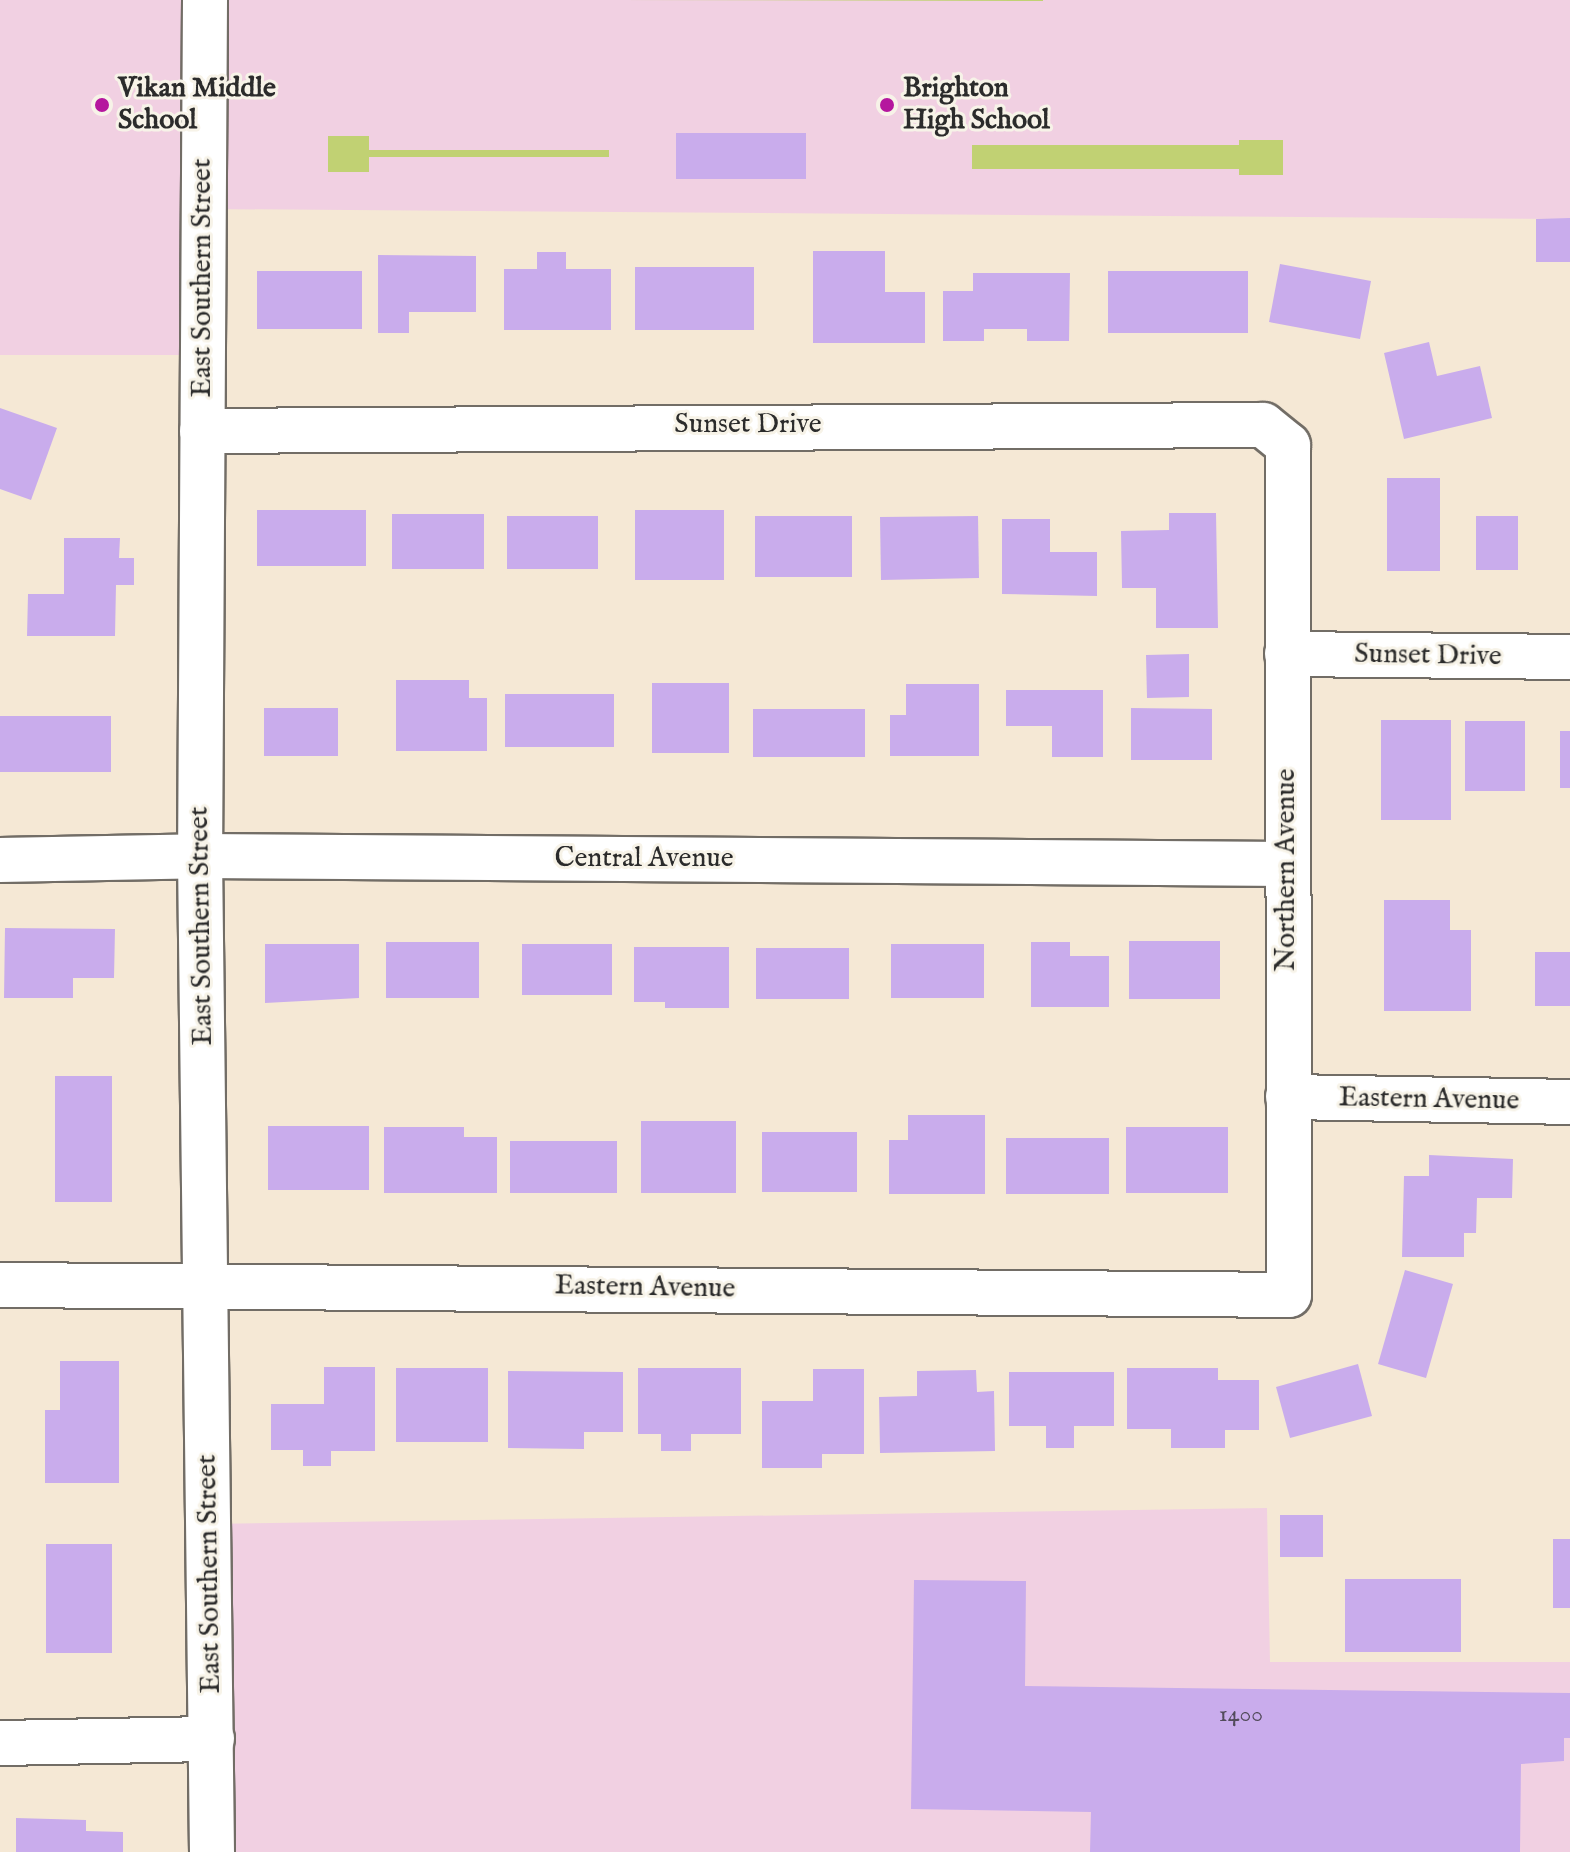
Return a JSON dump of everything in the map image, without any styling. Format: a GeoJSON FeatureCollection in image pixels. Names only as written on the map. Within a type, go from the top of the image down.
{"type":"FeatureCollection","features":[{"type":"Feature","properties":{"kind":"street","name":"East Southern Street"},"geometry":{"type":"LineString","coordinates":[[205,0],[200,856],[212,1852]]}},
{"type":"Feature","properties":{"kind":"street","name":"Sunset Drive"},"geometry":{"type":"LineString","coordinates":[[202,431],[1263,425],[1288,445]]}},
{"type":"Feature","properties":{"kind":"street","name":"Northern Avenue"},"geometry":{"type":"LineString","coordinates":[[1288,445],[1289,1295]]}},
{"type":"Feature","properties":{"kind":"street","name":"Sunset Drive"},"geometry":{"type":"LineString","coordinates":[[1287,654],[1570,657]]}},
{"type":"Feature","properties":{"kind":"street","name":"Central Avenue"},"geometry":{"type":"LineString","coordinates":[[0,860],[200,856],[1287,864]]}},
{"type":"Feature","properties":{"kind":"street","name":"Eastern Avenue"},"geometry":{"type":"LineString","coordinates":[[1288,1097],[1570,1102]]}},
{"type":"Feature","properties":{"kind":"street","name":"Eastern Avenue"},"geometry":{"type":"LineString","coordinates":[[0,1285],[206,1283],[1289,1295]]}},
{"type":"Feature","properties":{"kind":"street"},"geometry":{"type":"LineString","coordinates":[[0,1743],[212,1739]]}},
{"type":"Feature","properties":{"kind":"shaded area","name":"Brighton High School"},"geometry":{"type":"Polygon","coordinates":[[[0,0],[1570,0],[1570,219],[204,209],[202,355],[0,355],[0,0]]]}},
{"type":"Feature","properties":{"kind":"shaded area"},"geometry":{"type":"Polygon","coordinates":[[[1267,1508],[1270,1662],[1570,1662],[1570,1852],[212,1852],[209,1524],[1267,1508]]]}},
{"type":"Feature","properties":{"kind":"green space"},"geometry":{"type":"Polygon","coordinates":[[[616,0],[1043,0],[1043,1],[616,0]]]}},
{"type":"Feature","properties":{"kind":"green space"},"geometry":{"type":"Polygon","coordinates":[[[328,136],[369,136],[369,150],[609,150],[609,157],[369,157],[369,172],[328,172],[328,136]]]}},
{"type":"Feature","properties":{"kind":"green space"},"geometry":{"type":"Polygon","coordinates":[[[1239,140],[1283,140],[1283,175],[1239,175],[1239,169],[972,169],[972,145],[1239,145],[1239,140]]]}},
{"type":"Feature","properties":{"kind":"building"},"geometry":{"type":"Polygon","coordinates":[[[676,133],[806,133],[806,179],[676,179],[676,133]]]}},
{"type":"Feature","properties":{"kind":"building"},"geometry":{"type":"Polygon","coordinates":[[[1570,218],[1570,262],[1536,262],[1536,219],[1570,218]]]}},
{"type":"Feature","properties":{"kind":"building"},"geometry":{"type":"Polygon","coordinates":[[[813,251],[885,251],[885,292],[925,292],[925,343],[813,343],[813,251]]]}},
{"type":"Feature","properties":{"kind":"building"},"geometry":{"type":"Polygon","coordinates":[[[537,252],[566,252],[566,269],[611,269],[611,330],[504,330],[504,269],[537,269],[537,252]]]}},
{"type":"Feature","properties":{"kind":"building"},"geometry":{"type":"Polygon","coordinates":[[[378,255],[476,256],[476,312],[409,312],[409,333],[378,333],[378,255]]]}},
{"type":"Feature","properties":{"kind":"building"},"geometry":{"type":"Polygon","coordinates":[[[1280,264],[1371,281],[1360,339],[1269,322],[1280,264]]]}},
{"type":"Feature","properties":{"kind":"building"},"geometry":{"type":"Polygon","coordinates":[[[635,267],[754,267],[754,330],[635,330],[635,267]]]}},
{"type":"Feature","properties":{"kind":"building"},"geometry":{"type":"Polygon","coordinates":[[[257,271],[362,271],[362,329],[257,329],[257,271]]]}},
{"type":"Feature","properties":{"kind":"building"},"geometry":{"type":"Polygon","coordinates":[[[1108,271],[1248,271],[1248,333],[1108,333],[1108,271]]]}},
{"type":"Feature","properties":{"kind":"building"},"geometry":{"type":"Polygon","coordinates":[[[973,273],[1070,273],[1069,341],[1027,341],[1027,329],[984,329],[984,341],[943,341],[943,291],[973,291],[973,273]]]}},
{"type":"Feature","properties":{"kind":"building"},"geometry":{"type":"Polygon","coordinates":[[[1429,342],[1437,376],[1480,366],[1492,418],[1404,439],[1384,353],[1429,342]]]}},
{"type":"Feature","properties":{"kind":"building"},"geometry":{"type":"Polygon","coordinates":[[[0,408],[57,428],[31,500],[0,489],[0,408]]]}},
{"type":"Feature","properties":{"kind":"building"},"geometry":{"type":"Polygon","coordinates":[[[1387,478],[1440,478],[1440,571],[1387,571],[1387,478]]]}},
{"type":"Feature","properties":{"kind":"building"},"geometry":{"type":"Polygon","coordinates":[[[257,510],[366,510],[366,566],[257,566],[257,510]]]}},
{"type":"Feature","properties":{"kind":"building"},"geometry":{"type":"Polygon","coordinates":[[[635,510],[724,510],[724,580],[635,580],[635,510]]]}},
{"type":"Feature","properties":{"kind":"building"},"geometry":{"type":"Polygon","coordinates":[[[1169,513],[1216,513],[1218,628],[1156,628],[1156,588],[1122,588],[1121,531],[1169,530],[1169,513]]]}},
{"type":"Feature","properties":{"kind":"building"},"geometry":{"type":"Polygon","coordinates":[[[392,514],[484,514],[484,569],[392,569],[392,514]]]}},
{"type":"Feature","properties":{"kind":"building"},"geometry":{"type":"Polygon","coordinates":[[[507,516],[598,516],[598,569],[507,569],[507,516]]]}},
{"type":"Feature","properties":{"kind":"building"},"geometry":{"type":"Polygon","coordinates":[[[755,516],[852,516],[852,577],[755,577],[755,516]]]}},
{"type":"Feature","properties":{"kind":"building"},"geometry":{"type":"Polygon","coordinates":[[[978,516],[979,578],[881,580],[880,517],[978,516]]]}},
{"type":"Feature","properties":{"kind":"building"},"geometry":{"type":"Polygon","coordinates":[[[1476,516],[1518,516],[1518,570],[1476,570],[1476,516]]]}},
{"type":"Feature","properties":{"kind":"building"},"geometry":{"type":"Polygon","coordinates":[[[1002,519],[1050,519],[1050,552],[1097,552],[1097,596],[1002,594],[1002,519]]]}},
{"type":"Feature","properties":{"kind":"building"},"geometry":{"type":"Polygon","coordinates":[[[64,538],[120,538],[119,558],[134,558],[134,585],[116,585],[115,636],[27,636],[28,594],[64,594],[64,538]]]}},
{"type":"Feature","properties":{"kind":"building"},"geometry":{"type":"Polygon","coordinates":[[[1189,654],[1189,697],[1147,698],[1146,655],[1189,654]]]}},
{"type":"Feature","properties":{"kind":"building"},"geometry":{"type":"Polygon","coordinates":[[[396,680],[469,680],[469,698],[487,698],[487,751],[396,751],[396,680]]]}},
{"type":"Feature","properties":{"kind":"building"},"geometry":{"type":"Polygon","coordinates":[[[652,683],[729,683],[729,753],[652,753],[652,683]]]}},
{"type":"Feature","properties":{"kind":"building"},"geometry":{"type":"Polygon","coordinates":[[[906,684],[979,684],[979,756],[890,756],[890,715],[906,715],[906,684]]]}},
{"type":"Feature","properties":{"kind":"building"},"geometry":{"type":"Polygon","coordinates":[[[1006,690],[1103,690],[1103,757],[1052,757],[1052,726],[1006,726],[1006,690]]]}},
{"type":"Feature","properties":{"kind":"building"},"geometry":{"type":"Polygon","coordinates":[[[505,694],[614,694],[614,747],[505,747],[505,694]]]}},
{"type":"Feature","properties":{"kind":"building"},"geometry":{"type":"Polygon","coordinates":[[[264,708],[338,708],[338,756],[264,756],[264,708]]]}},
{"type":"Feature","properties":{"kind":"building"},"geometry":{"type":"Polygon","coordinates":[[[1131,708],[1212,709],[1212,760],[1131,760],[1131,708]]]}},
{"type":"Feature","properties":{"kind":"building"},"geometry":{"type":"Polygon","coordinates":[[[753,709],[865,709],[865,757],[753,757],[753,709]]]}},
{"type":"Feature","properties":{"kind":"building"},"geometry":{"type":"Polygon","coordinates":[[[0,716],[111,716],[111,772],[0,772],[0,716]]]}},
{"type":"Feature","properties":{"kind":"building"},"geometry":{"type":"Polygon","coordinates":[[[1381,720],[1451,720],[1451,820],[1381,820],[1381,720]]]}},
{"type":"Feature","properties":{"kind":"building"},"geometry":{"type":"Polygon","coordinates":[[[1465,721],[1525,721],[1525,791],[1465,791],[1465,721]]]}},
{"type":"Feature","properties":{"kind":"building"},"geometry":{"type":"Polygon","coordinates":[[[1560,731],[1570,731],[1570,788],[1560,788],[1560,731]]]}},
{"type":"Feature","properties":{"kind":"building"},"geometry":{"type":"Polygon","coordinates":[[[1384,900],[1450,900],[1450,930],[1471,930],[1471,1011],[1384,1011],[1384,900]]]}},
{"type":"Feature","properties":{"kind":"building"},"geometry":{"type":"Polygon","coordinates":[[[5,928],[115,929],[114,978],[73,978],[73,998],[4,998],[5,928]]]}},
{"type":"Feature","properties":{"kind":"building"},"geometry":{"type":"Polygon","coordinates":[[[1129,941],[1220,941],[1220,999],[1129,999],[1129,941]]]}},
{"type":"Feature","properties":{"kind":"building"},"geometry":{"type":"Polygon","coordinates":[[[386,942],[479,942],[479,998],[386,998],[386,942]]]}},
{"type":"Feature","properties":{"kind":"building"},"geometry":{"type":"Polygon","coordinates":[[[1031,942],[1070,942],[1070,956],[1109,956],[1109,1007],[1031,1007],[1031,942]]]}},
{"type":"Feature","properties":{"kind":"building"},"geometry":{"type":"Polygon","coordinates":[[[265,944],[359,944],[359,998],[265,1003],[265,944]]]}},
{"type":"Feature","properties":{"kind":"building"},"geometry":{"type":"Polygon","coordinates":[[[522,944],[612,944],[612,995],[522,995],[522,944]]]}},
{"type":"Feature","properties":{"kind":"building"},"geometry":{"type":"Polygon","coordinates":[[[891,944],[984,944],[984,998],[891,998],[891,944]]]}},
{"type":"Feature","properties":{"kind":"building"},"geometry":{"type":"Polygon","coordinates":[[[634,947],[729,947],[729,1008],[665,1008],[665,1002],[634,1002],[634,947]]]}},
{"type":"Feature","properties":{"kind":"building"},"geometry":{"type":"Polygon","coordinates":[[[756,948],[849,948],[849,999],[756,999],[756,948]]]}},
{"type":"Feature","properties":{"kind":"building"},"geometry":{"type":"Polygon","coordinates":[[[1535,952],[1570,952],[1570,1006],[1535,1006],[1535,952]]]}},
{"type":"Feature","properties":{"kind":"building"},"geometry":{"type":"Polygon","coordinates":[[[55,1076],[112,1076],[112,1202],[55,1202],[55,1076]]]}},
{"type":"Feature","properties":{"kind":"building"},"geometry":{"type":"Polygon","coordinates":[[[908,1115],[985,1115],[985,1194],[889,1194],[889,1140],[908,1140],[908,1115]]]}},
{"type":"Feature","properties":{"kind":"building"},"geometry":{"type":"Polygon","coordinates":[[[641,1121],[736,1121],[736,1193],[641,1193],[641,1121]]]}},
{"type":"Feature","properties":{"kind":"building"},"geometry":{"type":"Polygon","coordinates":[[[268,1126],[369,1126],[369,1190],[268,1190],[268,1126]]]}},
{"type":"Feature","properties":{"kind":"building"},"geometry":{"type":"Polygon","coordinates":[[[384,1127],[464,1127],[464,1137],[497,1137],[497,1193],[384,1193],[384,1127]]]}},
{"type":"Feature","properties":{"kind":"building"},"geometry":{"type":"Polygon","coordinates":[[[1126,1127],[1228,1127],[1228,1193],[1126,1193],[1126,1127]]]}},
{"type":"Feature","properties":{"kind":"building"},"geometry":{"type":"Polygon","coordinates":[[[762,1132],[857,1132],[857,1192],[762,1192],[762,1132]]]}},
{"type":"Feature","properties":{"kind":"building"},"geometry":{"type":"Polygon","coordinates":[[[1006,1138],[1109,1138],[1109,1194],[1006,1194],[1006,1138]]]}},
{"type":"Feature","properties":{"kind":"building"},"geometry":{"type":"Polygon","coordinates":[[[510,1141],[617,1141],[617,1193],[510,1193],[510,1141]]]}},
{"type":"Feature","properties":{"kind":"building"},"geometry":{"type":"Polygon","coordinates":[[[1429,1155],[1513,1159],[1512,1198],[1477,1198],[1476,1233],[1464,1233],[1464,1257],[1402,1257],[1404,1176],[1429,1176],[1429,1155]]]}},
{"type":"Feature","properties":{"kind":"building"},"geometry":{"type":"Polygon","coordinates":[[[1405,1270],[1453,1284],[1426,1378],[1378,1364],[1405,1270]]]}},
{"type":"Feature","properties":{"kind":"building"},"geometry":{"type":"Polygon","coordinates":[[[60,1361],[119,1361],[119,1483],[45,1483],[45,1410],[60,1410],[60,1361]]]}},
{"type":"Feature","properties":{"kind":"building"},"geometry":{"type":"Polygon","coordinates":[[[1358,1364],[1372,1416],[1290,1438],[1276,1387],[1358,1364]]]}},
{"type":"Feature","properties":{"kind":"building"},"geometry":{"type":"Polygon","coordinates":[[[324,1367],[375,1367],[375,1451],[331,1451],[331,1466],[303,1466],[303,1450],[271,1450],[271,1404],[324,1404],[324,1367]]]}},
{"type":"Feature","properties":{"kind":"building"},"geometry":{"type":"Polygon","coordinates":[[[396,1368],[488,1368],[488,1442],[396,1442],[396,1368]]]}},
{"type":"Feature","properties":{"kind":"building"},"geometry":{"type":"Polygon","coordinates":[[[638,1368],[741,1368],[741,1434],[691,1434],[691,1451],[661,1451],[661,1434],[638,1434],[638,1368]]]}},
{"type":"Feature","properties":{"kind":"building"},"geometry":{"type":"Polygon","coordinates":[[[1127,1368],[1218,1368],[1218,1380],[1259,1380],[1259,1430],[1225,1430],[1225,1448],[1171,1448],[1171,1429],[1127,1429],[1127,1368]]]}},
{"type":"Feature","properties":{"kind":"building"},"geometry":{"type":"Polygon","coordinates":[[[813,1369],[864,1369],[864,1454],[822,1454],[822,1468],[762,1468],[762,1401],[813,1401],[813,1369]]]}},
{"type":"Feature","properties":{"kind":"building"},"geometry":{"type":"Polygon","coordinates":[[[976,1370],[977,1392],[994,1391],[995,1451],[880,1453],[879,1397],[917,1396],[917,1371],[976,1370]]]}},
{"type":"Feature","properties":{"kind":"building"},"geometry":{"type":"Polygon","coordinates":[[[508,1371],[623,1372],[623,1432],[584,1432],[584,1449],[508,1448],[508,1371]]]}},
{"type":"Feature","properties":{"kind":"building"},"geometry":{"type":"Polygon","coordinates":[[[1009,1372],[1114,1372],[1114,1426],[1074,1426],[1074,1448],[1046,1448],[1046,1426],[1009,1426],[1009,1372]]]}},
{"type":"Feature","properties":{"kind":"building"},"geometry":{"type":"Polygon","coordinates":[[[1280,1515],[1323,1515],[1323,1557],[1280,1557],[1280,1515]]]}},
{"type":"Feature","properties":{"kind":"building"},"geometry":{"type":"Polygon","coordinates":[[[1553,1539],[1570,1539],[1570,1608],[1553,1608],[1553,1539]]]}},
{"type":"Feature","properties":{"kind":"building"},"geometry":{"type":"Polygon","coordinates":[[[46,1544],[112,1544],[112,1653],[46,1653],[46,1544]]]}},
{"type":"Feature","properties":{"kind":"building"},"geometry":{"type":"Polygon","coordinates":[[[1345,1579],[1461,1579],[1461,1652],[1345,1652],[1345,1579]]]}},
{"type":"Feature","properties":{"kind":"building"},"geometry":{"type":"Polygon","coordinates":[[[914,1580],[1026,1581],[1025,1686],[1570,1693],[1570,1738],[1564,1738],[1564,1761],[1521,1764],[1520,1852],[1090,1852],[1091,1812],[911,1809],[914,1580]]]}},
{"type":"Feature","properties":{"kind":"building"},"geometry":{"type":"Polygon","coordinates":[[[16,1818],[86,1820],[86,1831],[123,1832],[123,1852],[16,1852],[16,1818]]]}},
{"type":"Feature","properties":{"kind":"place","name":"Vikan Middle School"},"geometry":{"type":"Point","coordinates":[102,105]}},
{"type":"Feature","properties":{"kind":"place","name":"Brighton High School"},"geometry":{"type":"Point","coordinates":[887,105]}}]}
